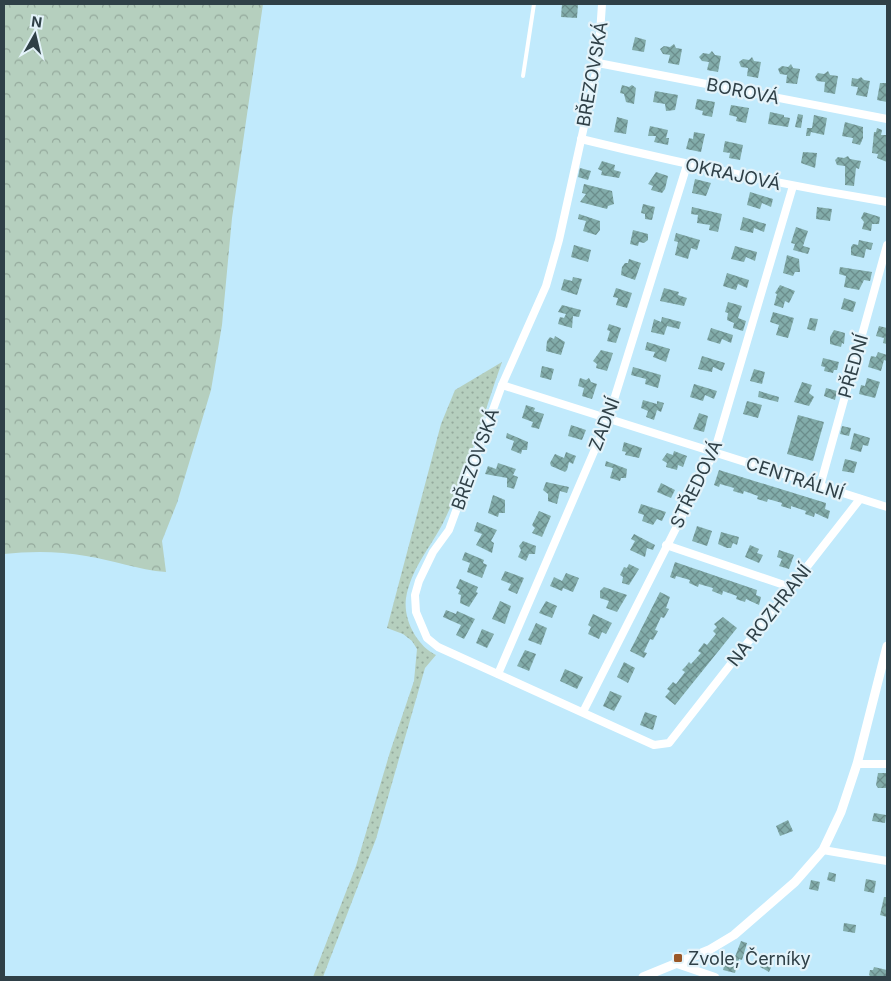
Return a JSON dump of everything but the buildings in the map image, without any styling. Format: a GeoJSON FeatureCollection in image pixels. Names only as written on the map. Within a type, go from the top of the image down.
{"type":"FeatureCollection","features":[{"type":"Feature","properties":{"kind":"street","name":"BŘEZOVSKÁ"},"geometry":{"type":"LineString","coordinates":[[602,4],[598,63],[560,240],[546,286],[502,385],[449,530],[418,581],[415,596],[416,612],[427,638],[438,647],[654,745],[669,742],[680,731]]}},
{"type":"Feature","properties":{"kind":"street","name":"BOROVÁ"},"geometry":{"type":"LineString","coordinates":[[598,63],[887,119]]}},
{"type":"Feature","properties":{"kind":"street","name":"OKRAJOVÁ"},"geometry":{"type":"LineString","coordinates":[[581,139],[687,165],[887,202]]}},
{"type":"Feature","properties":{"kind":"street","name":"ZADNÍ"},"geometry":{"type":"LineString","coordinates":[[498,674],[608,419],[687,165]]}},
{"type":"Feature","properties":{"kind":"street","name":"STŘEDOVÁ"},"geometry":{"type":"LineString","coordinates":[[583,712],[714,453],[793,186]]}},
{"type":"Feature","properties":{"kind":"street","name":"PŘEDNÍ"},"geometry":{"type":"LineString","coordinates":[[820,486],[887,246]]}},
{"type":"Feature","properties":{"kind":"street","name":"CENTRÁLNÍ"},"geometry":{"type":"LineString","coordinates":[[502,385],[887,507]]}},
{"type":"Feature","properties":{"kind":"street","name":"NA ROZHRANÍ"},"geometry":{"type":"LineString","coordinates":[[680,731],[860,499]]}},
{"type":"Feature","properties":{"kind":"street"},"geometry":{"type":"LineString","coordinates":[[666,545],[790,587]]}},
{"type":"Feature","properties":{"kind":"street"},"geometry":{"type":"LineString","coordinates":[[643,977],[708,950],[734,935],[795,882],[823,850],[841,812],[857,764],[887,646]]}},
{"type":"Feature","properties":{"kind":"street"},"geometry":{"type":"LineString","coordinates":[[857,764],[887,764]]}},
{"type":"Feature","properties":{"kind":"street"},"geometry":{"type":"LineString","coordinates":[[823,850],[887,861]]}},
{"type":"Feature","properties":{"kind":"street"},"geometry":{"type":"LineString","coordinates":[[677,964],[715,977]]}},
{"type":"Feature","properties":{"kind":"lane"},"geometry":{"type":"LineString","coordinates":[[523,76],[534,4]]}},
{"type":"Feature","properties":{"kind":"green space"},"geometry":{"type":"Polygon","coordinates":[[[4,4],[263,4],[232,218],[222,325],[211,390],[177,503],[162,541],[166,572],[66,553],[4,554],[4,4]]]}},
{"type":"Feature","properties":{"kind":"green space"},"geometry":{"type":"Polygon","coordinates":[[[502,362],[468,464],[452,504],[416,568],[408,587],[406,606],[409,623],[417,639],[436,655],[425,668],[376,839],[323,977],[313,977],[356,866],[390,752],[414,681],[417,649],[412,641],[403,634],[387,628],[441,424],[455,390],[502,362]]]}},
{"type":"Feature","properties":{"kind":"place","name":"Zvole, Černíky"},"geometry":{"type":"Point","coordinates":[678,958]}}]}
